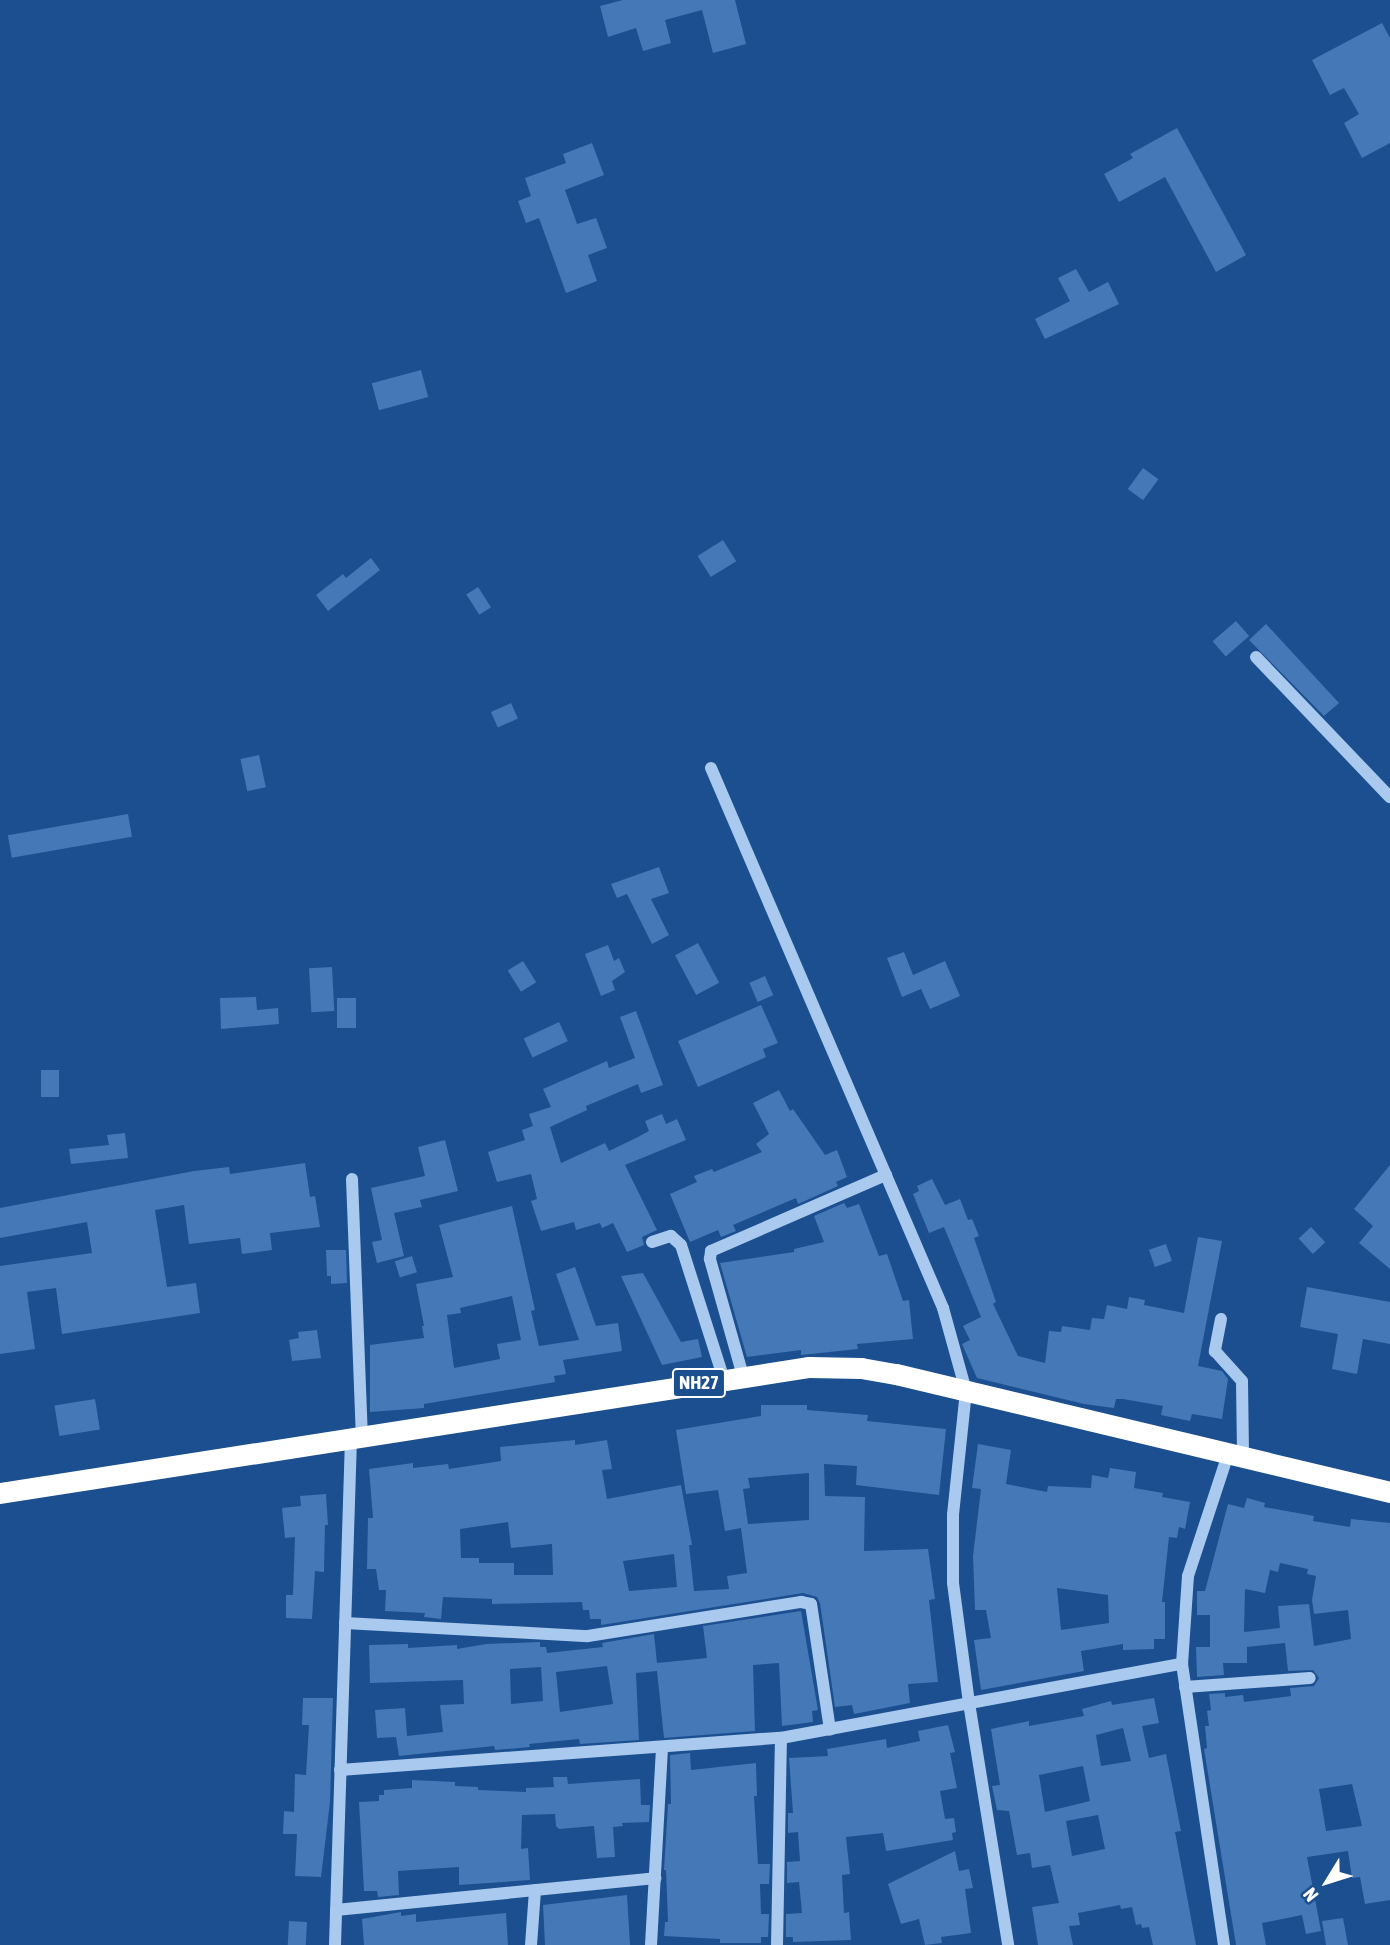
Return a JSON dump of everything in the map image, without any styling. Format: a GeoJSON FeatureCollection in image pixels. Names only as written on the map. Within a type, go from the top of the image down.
{"type":"FeatureCollection","features":[{"type":"Feature","properties":{"kind":"highway","name":"NH27"},"geometry":{"type":"LineString","coordinates":[[0,1493],[809,1367],[860,1368],[1390,1492]]}},
{"type":"Feature","properties":{"kind":"street"},"geometry":{"type":"LineString","coordinates":[[1255,657],[1390,797]]}},
{"type":"Feature","properties":{"kind":"street"},"geometry":{"type":"LineString","coordinates":[[711,768],[943,1308],[966,1391],[953,1515],[953,1583],[969,1703],[1008,1945]]}},
{"type":"Feature","properties":{"kind":"street"},"geometry":{"type":"LineString","coordinates":[[733,1378],[710,1259],[711,1251],[886,1175]]}},
{"type":"Feature","properties":{"kind":"street"},"geometry":{"type":"LineString","coordinates":[[335,1945],[345,1623],[356,1437],[352,1180]]}},
{"type":"Feature","properties":{"kind":"street"},"geometry":{"type":"LineString","coordinates":[[652,1242],[671,1236],[681,1245],[733,1378]]}},
{"type":"Feature","properties":{"kind":"street"},"geometry":{"type":"LineString","coordinates":[[1221,1319],[1214,1351],[1242,1381],[1236,1455],[1188,1576],[1182,1664],[1224,1945]]}},
{"type":"Feature","properties":{"kind":"street"},"geometry":{"type":"LineString","coordinates":[[345,1623],[588,1636],[801,1602],[811,1604],[830,1730]]}},
{"type":"Feature","properties":{"kind":"street"},"geometry":{"type":"LineString","coordinates":[[340,1770],[781,1738],[1182,1664]]}},
{"type":"Feature","properties":{"kind":"street"},"geometry":{"type":"LineString","coordinates":[[1185,1687],[1310,1678]]}},
{"type":"Feature","properties":{"kind":"street"},"geometry":{"type":"LineString","coordinates":[[777,1945],[781,1738]]}},
{"type":"Feature","properties":{"kind":"street"},"geometry":{"type":"LineString","coordinates":[[651,1945],[663,1746]]}},
{"type":"Feature","properties":{"kind":"street"},"geometry":{"type":"LineString","coordinates":[[336,1910],[655,1878]]}},
{"type":"Feature","properties":{"kind":"street"},"geometry":{"type":"LineString","coordinates":[[531,1945],[535,1890]]}},
{"type":"Feature","properties":{"kind":"building"},"geometry":{"type":"Polygon","coordinates":[[[623,0],[735,0],[746,44],[713,53],[702,10],[665,20],[671,43],[643,51],[636,28],[608,37],[600,6],[623,0]]]}},
{"type":"Feature","properties":{"kind":"building"},"geometry":{"type":"Polygon","coordinates":[[[1382,23],[1390,38],[1390,143],[1362,158],[1344,123],[1359,114],[1344,88],[1330,95],[1312,60],[1382,23]]]}},
{"type":"Feature","properties":{"kind":"building"},"geometry":{"type":"Polygon","coordinates":[[[1177,128],[1246,255],[1216,272],[1165,177],[1119,202],[1104,174],[1133,158],[1130,154],[1177,128]]]}},
{"type":"Feature","properties":{"kind":"building"},"geometry":{"type":"Polygon","coordinates":[[[592,143],[604,175],[565,190],[577,224],[596,218],[607,248],[588,255],[597,281],[566,293],[539,218],[526,223],[518,201],[531,196],[525,178],[566,163],[563,154],[592,143]]]}},
{"type":"Feature","properties":{"kind":"building"},"geometry":{"type":"Polygon","coordinates":[[[1076,269],[1089,292],[1108,282],[1119,304],[1045,339],[1035,319],[1070,301],[1058,278],[1076,269]]]}},
{"type":"Feature","properties":{"kind":"building"},"geometry":{"type":"Polygon","coordinates":[[[421,370],[428,397],[379,410],[372,383],[421,370]]]}},
{"type":"Feature","properties":{"kind":"building"},"geometry":{"type":"Polygon","coordinates":[[[1143,468],[1158,479],[1143,500],[1128,489],[1143,468]]]}},
{"type":"Feature","properties":{"kind":"building"},"geometry":{"type":"Polygon","coordinates":[[[723,540],[736,561],[711,577],[698,556],[723,540]]]}},
{"type":"Feature","properties":{"kind":"building"},"geometry":{"type":"Polygon","coordinates":[[[371,558],[380,570],[328,611],[316,595],[343,574],[346,578],[371,558]]]}},
{"type":"Feature","properties":{"kind":"building"},"geometry":{"type":"Polygon","coordinates":[[[478,587],[491,607],[479,615],[466,595],[478,587]]]}},
{"type":"Feature","properties":{"kind":"building"},"geometry":{"type":"Polygon","coordinates":[[[1236,621],[1249,636],[1226,656],[1213,641],[1236,621]]]}},
{"type":"Feature","properties":{"kind":"building"},"geometry":{"type":"Polygon","coordinates":[[[1266,624],[1339,703],[1324,716],[1249,640],[1266,624]]]}},
{"type":"Feature","properties":{"kind":"building"},"geometry":{"type":"Polygon","coordinates":[[[511,703],[518,719],[498,727],[491,712],[511,703]]]}},
{"type":"Feature","properties":{"kind":"building"},"geometry":{"type":"Polygon","coordinates":[[[259,755],[266,787],[247,791],[240,759],[259,755]]]}},
{"type":"Feature","properties":{"kind":"building"},"geometry":{"type":"Polygon","coordinates":[[[128,814],[132,837],[12,858],[8,835],[128,814]]]}},
{"type":"Feature","properties":{"kind":"building"},"geometry":{"type":"Polygon","coordinates":[[[659,867],[669,893],[651,899],[669,935],[652,944],[627,894],[617,898],[611,884],[659,867]]]}},
{"type":"Feature","properties":{"kind":"building"},"geometry":{"type":"Polygon","coordinates":[[[698,943],[719,983],[696,995],[675,955],[698,943]]]}},
{"type":"Feature","properties":{"kind":"building"},"geometry":{"type":"Polygon","coordinates":[[[608,945],[614,961],[619,958],[625,972],[612,981],[615,990],[601,996],[585,954],[608,945]]]}},
{"type":"Feature","properties":{"kind":"building"},"geometry":{"type":"Polygon","coordinates":[[[904,952],[913,975],[945,961],[960,996],[930,1009],[921,989],[902,997],[887,958],[904,952]]]}},
{"type":"Feature","properties":{"kind":"building"},"geometry":{"type":"Polygon","coordinates":[[[523,961],[536,982],[521,992],[508,971],[523,961]]]}},
{"type":"Feature","properties":{"kind":"building"},"geometry":{"type":"Polygon","coordinates":[[[332,967],[334,1011],[311,1012],[309,968],[332,967]]]}},
{"type":"Feature","properties":{"kind":"building"},"geometry":{"type":"Polygon","coordinates":[[[765,976],[773,995],[758,1002],[749,983],[765,976]]]}},
{"type":"Feature","properties":{"kind":"building"},"geometry":{"type":"Polygon","coordinates":[[[256,997],[257,1010],[278,1008],[279,1024],[221,1029],[220,998],[256,997]]]}},
{"type":"Feature","properties":{"kind":"building"},"geometry":{"type":"Polygon","coordinates":[[[337,998],[356,998],[356,1028],[337,1028],[337,998]]]}},
{"type":"Feature","properties":{"kind":"building"},"geometry":{"type":"Polygon","coordinates":[[[761,1005],[778,1043],[763,1049],[766,1057],[698,1087],[678,1041],[761,1005]]]}},
{"type":"Feature","properties":{"kind":"building"},"geometry":{"type":"Polygon","coordinates":[[[636,1011],[663,1085],[641,1093],[638,1084],[586,1106],[587,1110],[550,1127],[561,1163],[605,1143],[609,1151],[636,1138],[649,1131],[645,1121],[662,1114],[666,1124],[677,1119],[686,1140],[625,1165],[657,1230],[642,1237],[644,1245],[627,1252],[613,1223],[602,1228],[600,1223],[576,1230],[574,1222],[541,1231],[531,1201],[537,1199],[531,1174],[497,1182],[488,1152],[525,1140],[522,1130],[533,1126],[529,1114],[551,1107],[543,1089],[607,1061],[609,1068],[635,1058],[620,1017],[636,1011]]]}},
{"type":"Feature","properties":{"kind":"building"},"geometry":{"type":"Polygon","coordinates":[[[559,1022],[568,1041],[533,1058],[524,1038],[559,1022]]]}},
{"type":"Feature","properties":{"kind":"building"},"geometry":{"type":"Polygon","coordinates":[[[41,1070],[59,1070],[59,1097],[41,1097],[41,1070]]]}},
{"type":"Feature","properties":{"kind":"building"},"geometry":{"type":"Polygon","coordinates":[[[779,1090],[790,1111],[793,1109],[825,1155],[837,1150],[847,1177],[836,1182],[838,1186],[798,1204],[796,1198],[733,1225],[736,1231],[721,1237],[718,1230],[690,1242],[670,1194],[697,1182],[694,1176],[712,1169],[714,1172],[762,1152],[756,1144],[769,1134],[753,1103],[779,1090]]]}},
{"type":"Feature","properties":{"kind":"building"},"geometry":{"type":"Polygon","coordinates":[[[125,1133],[128,1158],[71,1164],[69,1149],[109,1145],[107,1135],[125,1133]]]}},
{"type":"Feature","properties":{"kind":"building"},"geometry":{"type":"Polygon","coordinates":[[[445,1140],[458,1191],[420,1200],[422,1207],[394,1213],[404,1256],[377,1263],[372,1242],[382,1240],[371,1188],[425,1176],[418,1147],[445,1140]]]}},
{"type":"Feature","properties":{"kind":"building"},"geometry":{"type":"Polygon","coordinates":[[[305,1163],[310,1197],[315,1196],[320,1227],[270,1233],[272,1250],[242,1254],[240,1238],[189,1244],[184,1205],[155,1210],[167,1287],[196,1283],[200,1313],[62,1334],[56,1288],[27,1292],[35,1349],[0,1354],[0,1266],[92,1253],[87,1222],[0,1238],[0,1208],[194,1171],[229,1167],[230,1174],[305,1163]]]}},
{"type":"Feature","properties":{"kind":"building"},"geometry":{"type":"Polygon","coordinates":[[[1390,1165],[1390,1269],[1359,1243],[1373,1226],[1354,1209],[1390,1165]]]}},
{"type":"Feature","properties":{"kind":"building"},"geometry":{"type":"Polygon","coordinates":[[[932,1179],[945,1205],[960,1199],[968,1220],[972,1219],[979,1236],[974,1238],[996,1302],[993,1304],[1018,1356],[1045,1363],[1049,1331],[1061,1332],[1062,1326],[1090,1330],[1092,1318],[1104,1319],[1107,1305],[1127,1309],[1129,1297],[1145,1300],[1144,1305],[1184,1313],[1198,1237],[1222,1241],[1198,1366],[1222,1371],[1228,1379],[1222,1419],[1192,1414],[1190,1421],[1161,1415],[1163,1406],[1123,1399],[1116,1399],[1114,1408],[1084,1404],[977,1378],[962,1344],[970,1340],[963,1326],[981,1317],[944,1227],[929,1233],[913,1194],[919,1191],[917,1186],[932,1179]]]}},
{"type":"Feature","properties":{"kind":"building"},"geometry":{"type":"Polygon","coordinates":[[[844,1203],[847,1208],[859,1204],[879,1256],[887,1254],[903,1301],[909,1300],[913,1339],[857,1344],[858,1349],[801,1355],[801,1350],[747,1357],[720,1263],[794,1252],[794,1249],[824,1242],[814,1216],[844,1203]]]}},
{"type":"Feature","properties":{"kind":"building"},"geometry":{"type":"Polygon","coordinates":[[[512,1206],[535,1310],[531,1311],[539,1346],[579,1340],[556,1274],[575,1267],[596,1326],[618,1323],[622,1351],[563,1360],[566,1374],[554,1376],[555,1382],[424,1404],[424,1408],[370,1412],[370,1345],[424,1338],[416,1284],[453,1277],[439,1225],[512,1206]],[[512,1296],[460,1308],[461,1313],[447,1315],[454,1368],[500,1359],[497,1344],[521,1340],[512,1296]]]}},
{"type":"Feature","properties":{"kind":"building"},"geometry":{"type":"Polygon","coordinates":[[[1311,1227],[1325,1242],[1313,1254],[1299,1239],[1311,1227]]]}},
{"type":"Feature","properties":{"kind":"building"},"geometry":{"type":"Polygon","coordinates":[[[1166,1244],[1172,1261],[1155,1267],[1149,1250],[1166,1244]]]}},
{"type":"Feature","properties":{"kind":"building"},"geometry":{"type":"Polygon","coordinates":[[[326,1250],[346,1250],[347,1283],[331,1284],[331,1276],[327,1276],[326,1250]]]}},
{"type":"Feature","properties":{"kind":"building"},"geometry":{"type":"Polygon","coordinates":[[[412,1256],[417,1272],[400,1278],[395,1261],[412,1256]]]}},
{"type":"Feature","properties":{"kind":"building"},"geometry":{"type":"Polygon","coordinates":[[[643,1273],[681,1342],[698,1339],[702,1357],[662,1365],[621,1276],[643,1273]]]}},
{"type":"Feature","properties":{"kind":"building"},"geometry":{"type":"Polygon","coordinates":[[[1307,1287],[1390,1302],[1390,1344],[1363,1339],[1357,1374],[1332,1369],[1338,1334],[1300,1327],[1307,1287]]]}},
{"type":"Feature","properties":{"kind":"building"},"geometry":{"type":"Polygon","coordinates":[[[317,1330],[321,1358],[292,1361],[289,1340],[299,1338],[298,1332],[317,1330]]]}},
{"type":"Feature","properties":{"kind":"building"},"geometry":{"type":"Polygon","coordinates":[[[95,1399],[100,1430],[59,1436],[55,1405],[95,1399]]]}},
{"type":"Feature","properties":{"kind":"building"},"geometry":{"type":"Polygon","coordinates":[[[761,1405],[807,1405],[807,1410],[868,1415],[867,1421],[946,1429],[939,1495],[856,1485],[857,1466],[824,1464],[825,1496],[865,1497],[864,1551],[928,1549],[935,1599],[929,1600],[938,1682],[908,1684],[910,1703],[854,1714],[852,1705],[835,1707],[820,1603],[817,1597],[803,1593],[601,1625],[601,1619],[590,1619],[589,1610],[583,1610],[582,1602],[492,1604],[492,1599],[443,1597],[441,1619],[424,1617],[425,1613],[385,1611],[386,1590],[379,1590],[376,1569],[367,1569],[368,1518],[373,1518],[369,1469],[413,1463],[413,1468],[448,1464],[449,1469],[501,1461],[500,1447],[575,1440],[575,1445],[607,1440],[612,1469],[602,1470],[607,1499],[681,1485],[692,1545],[689,1545],[694,1591],[729,1589],[727,1576],[747,1573],[741,1528],[725,1531],[718,1490],[686,1494],[676,1430],[761,1416],[761,1405]],[[809,1473],[748,1478],[750,1488],[743,1489],[748,1524],[809,1520],[809,1473]],[[508,1522],[460,1529],[461,1558],[479,1558],[479,1563],[514,1563],[514,1575],[553,1575],[552,1544],[511,1548],[508,1522]],[[674,1554],[623,1561],[629,1591],[677,1587],[674,1554]]]}},
{"type":"Feature","properties":{"kind":"building"},"geometry":{"type":"Polygon","coordinates":[[[978,1444],[1011,1450],[1006,1484],[1047,1492],[1048,1486],[1091,1488],[1092,1475],[1108,1478],[1110,1468],[1136,1472],[1134,1488],[1163,1493],[1162,1497],[1190,1502],[1185,1529],[1179,1527],[1177,1538],[1169,1537],[1162,1602],[1165,1602],[1165,1639],[1154,1639],[1154,1649],[1123,1650],[1123,1644],[1081,1651],[1084,1671],[981,1690],[974,1640],[991,1638],[986,1610],[975,1610],[973,1556],[981,1489],[972,1488],[978,1444]],[[1057,1588],[1061,1630],[1109,1623],[1108,1595],[1057,1588]]]}},
{"type":"Feature","properties":{"kind":"building"},"geometry":{"type":"Polygon","coordinates":[[[326,1494],[328,1525],[325,1525],[324,1572],[315,1571],[312,1619],[286,1618],[286,1595],[293,1595],[295,1537],[285,1538],[282,1508],[301,1506],[300,1496],[326,1494]]]}},
{"type":"Feature","properties":{"kind":"building"},"geometry":{"type":"Polygon","coordinates":[[[1247,1498],[1265,1503],[1264,1507],[1314,1516],[1313,1521],[1350,1527],[1351,1519],[1390,1523],[1390,1900],[1365,1904],[1360,1877],[1352,1878],[1348,1851],[1307,1857],[1321,1931],[1306,1934],[1302,1915],[1262,1923],[1266,1945],[1236,1945],[1204,1749],[1207,1748],[1205,1726],[1209,1726],[1207,1711],[1211,1710],[1209,1694],[1225,1693],[1225,1697],[1243,1695],[1244,1702],[1291,1696],[1290,1688],[1314,1686],[1319,1678],[1313,1670],[1288,1671],[1285,1643],[1247,1647],[1247,1663],[1223,1663],[1224,1675],[1197,1677],[1196,1647],[1210,1647],[1210,1615],[1197,1615],[1197,1591],[1205,1591],[1228,1504],[1244,1508],[1247,1498]],[[1280,1563],[1278,1572],[1270,1570],[1265,1593],[1245,1589],[1244,1632],[1280,1628],[1278,1606],[1309,1604],[1314,1646],[1351,1639],[1348,1610],[1314,1614],[1312,1600],[1316,1576],[1307,1574],[1308,1569],[1280,1563]],[[1352,1784],[1319,1789],[1326,1831],[1362,1826],[1352,1784]]]}},
{"type":"Feature","properties":{"kind":"building"},"geometry":{"type":"Polygon","coordinates":[[[801,1611],[818,1710],[812,1711],[813,1722],[782,1726],[779,1663],[753,1665],[755,1731],[664,1738],[657,1671],[636,1673],[639,1740],[580,1744],[579,1739],[529,1744],[530,1747],[495,1750],[494,1746],[399,1756],[396,1737],[377,1738],[375,1710],[405,1708],[407,1736],[443,1732],[440,1705],[464,1704],[463,1680],[370,1683],[369,1645],[408,1644],[408,1648],[457,1645],[457,1649],[486,1644],[540,1642],[540,1647],[546,1647],[547,1653],[603,1647],[602,1643],[654,1634],[657,1663],[707,1658],[703,1626],[801,1611]],[[607,1666],[556,1672],[560,1712],[613,1704],[607,1666]],[[541,1667],[510,1669],[511,1704],[543,1701],[541,1667]]]}},
{"type":"Feature","properties":{"kind":"building"},"geometry":{"type":"Polygon","coordinates":[[[303,1698],[333,1698],[330,1802],[321,1877],[295,1876],[297,1834],[283,1834],[284,1811],[294,1812],[295,1774],[306,1775],[309,1725],[302,1725],[303,1698]]]}},
{"type":"Feature","properties":{"kind":"building"},"geometry":{"type":"Polygon","coordinates":[[[1154,1698],[1159,1723],[1142,1726],[1149,1758],[1166,1754],[1181,1831],[1175,1832],[1196,1945],[1153,1945],[1149,1927],[1136,1925],[1132,1907],[1121,1909],[1120,1905],[1078,1913],[1080,1925],[1069,1926],[1073,1945],[1038,1945],[1032,1907],[1059,1903],[1050,1865],[1032,1868],[1030,1853],[1017,1855],[1009,1811],[997,1810],[992,1786],[1000,1785],[991,1729],[1029,1721],[1029,1726],[1084,1716],[1082,1709],[1111,1701],[1112,1705],[1154,1698]],[[1123,1728],[1096,1735],[1101,1766],[1131,1761],[1123,1728]],[[1083,1766],[1039,1775],[1045,1812],[1090,1801],[1083,1766]],[[1098,1815],[1066,1821],[1072,1856],[1105,1849],[1098,1815]]]}},
{"type":"Feature","properties":{"kind":"building"},"geometry":{"type":"Polygon","coordinates":[[[948,1725],[955,1752],[950,1753],[957,1788],[940,1791],[945,1819],[954,1818],[956,1832],[952,1833],[953,1840],[886,1851],[883,1833],[846,1837],[850,1874],[842,1875],[844,1913],[849,1912],[851,1940],[793,1942],[793,1937],[786,1937],[786,1914],[802,1913],[799,1882],[787,1883],[787,1862],[800,1861],[798,1832],[788,1833],[788,1813],[793,1813],[789,1758],[828,1756],[827,1749],[886,1739],[887,1748],[920,1741],[918,1731],[948,1725]]]}},
{"type":"Feature","properties":{"kind":"building"},"geometry":{"type":"Polygon","coordinates":[[[690,1753],[691,1770],[756,1763],[757,1796],[754,1796],[758,1864],[770,1864],[769,1884],[760,1884],[761,1914],[769,1914],[768,1937],[761,1937],[761,1943],[720,1943],[720,1939],[664,1936],[665,1922],[668,1922],[664,1870],[668,1804],[671,1804],[670,1755],[690,1753]]]}},
{"type":"Feature","properties":{"kind":"building"},"geometry":{"type":"Polygon","coordinates":[[[553,1777],[567,1777],[568,1784],[640,1779],[641,1805],[650,1805],[649,1822],[622,1823],[623,1826],[613,1827],[615,1857],[597,1858],[594,1826],[559,1829],[556,1826],[555,1814],[522,1815],[521,1849],[528,1848],[530,1880],[459,1885],[459,1867],[398,1871],[399,1895],[378,1897],[377,1891],[364,1891],[359,1802],[379,1801],[379,1795],[384,1795],[384,1790],[412,1788],[412,1780],[455,1782],[455,1786],[478,1787],[478,1790],[526,1792],[526,1788],[554,1787],[553,1777]]]}},
{"type":"Feature","properties":{"kind":"building"},"geometry":{"type":"Polygon","coordinates":[[[955,1851],[959,1871],[969,1869],[973,1888],[965,1889],[971,1933],[941,1937],[942,1943],[925,1945],[919,1919],[901,1924],[888,1884],[955,1851]]]}},
{"type":"Feature","properties":{"kind":"building"},"geometry":{"type":"Polygon","coordinates":[[[627,1895],[630,1945],[545,1945],[543,1905],[627,1895]]]}},
{"type":"Feature","properties":{"kind":"building"},"geometry":{"type":"Polygon","coordinates":[[[401,1912],[401,1916],[416,1914],[416,1922],[506,1913],[508,1945],[364,1945],[362,1919],[401,1912]]]}},
{"type":"Feature","properties":{"kind":"building"},"geometry":{"type":"Polygon","coordinates":[[[1343,1918],[1348,1945],[1326,1945],[1322,1921],[1343,1918]]]}},
{"type":"Feature","properties":{"kind":"building"},"geometry":{"type":"Polygon","coordinates":[[[289,1921],[307,1922],[306,1945],[288,1945],[289,1921]]]}}]}
